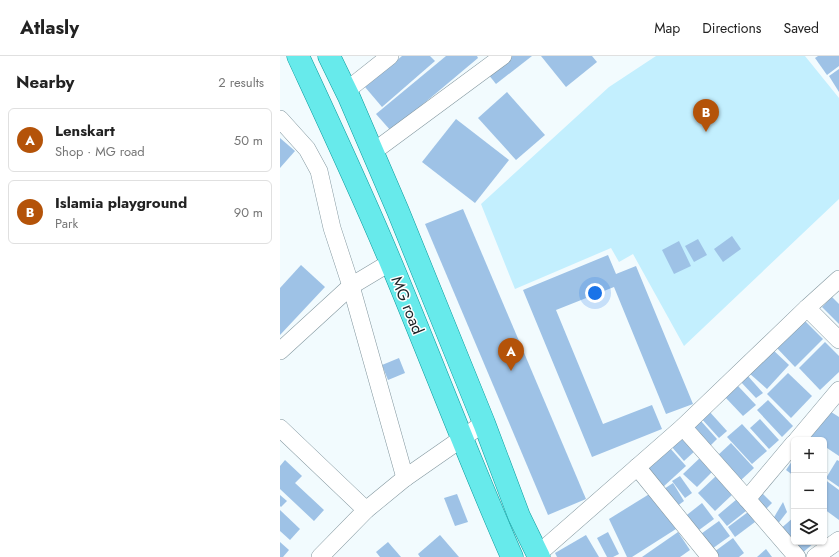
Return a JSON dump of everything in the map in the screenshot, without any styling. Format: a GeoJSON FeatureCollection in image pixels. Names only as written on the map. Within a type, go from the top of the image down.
{"type":"FeatureCollection","features":[{"type":"Feature","properties":{"kind":"main road","name":"MG road"},"geometry":{"type":"LineString","coordinates":[[298,56],[347,161],[391,262],[461,438],[512,557]]}},
{"type":"Feature","properties":{"kind":"main road","name":"MG road"},"geometry":{"type":"LineString","coordinates":[[329,56],[374,152],[484,423],[519,516],[538,556]]}},
{"type":"Feature","properties":{"kind":"street"},"geometry":{"type":"LineString","coordinates":[[346,92],[390,56]]}},
{"type":"Feature","properties":{"kind":"street"},"geometry":{"type":"LineString","coordinates":[[374,152],[503,56]]}},
{"type":"Feature","properties":{"kind":"street"},"geometry":{"type":"LineString","coordinates":[[280,119],[307,149],[319,172],[332,228],[351,286],[405,478]]}},
{"type":"Feature","properties":{"kind":"street"},"geometry":{"type":"LineString","coordinates":[[280,351],[351,286],[391,262]]}},
{"type":"Feature","properties":{"kind":"street"},"geometry":{"type":"LineString","coordinates":[[538,556],[683,427],[839,279]]}},
{"type":"Feature","properties":{"kind":"street"},"geometry":{"type":"LineString","coordinates":[[807,308],[839,340]]}},
{"type":"Feature","properties":{"kind":"street"},"geometry":{"type":"LineString","coordinates":[[800,437],[839,390]]}},
{"type":"Feature","properties":{"kind":"street"},"geometry":{"type":"LineString","coordinates":[[320,557],[366,510],[405,478],[484,423]]}},
{"type":"Feature","properties":{"kind":"street"},"geometry":{"type":"LineString","coordinates":[[683,427],[797,557]]}},
{"type":"Feature","properties":{"kind":"street"},"geometry":{"type":"LineString","coordinates":[[280,428],[366,510]]}},
{"type":"Feature","properties":{"kind":"street"},"geometry":{"type":"LineString","coordinates":[[747,499],[791,447]]}},
{"type":"Feature","properties":{"kind":"street"},"geometry":{"type":"LineString","coordinates":[[637,467],[710,557]]}},
{"type":"Feature","properties":{"kind":"street"},"geometry":{"type":"LineString","coordinates":[[815,557],[839,540]]}},
{"type":"Feature","properties":{"kind":"shaded area"},"geometry":{"type":"Polygon","coordinates":[[[656,56],[805,56],[839,98],[839,199],[684,346],[633,254],[619,262],[611,248],[515,289],[481,204],[609,87],[656,56]]]}},
{"type":"Feature","properties":{"kind":"building"},"geometry":{"type":"Polygon","coordinates":[[[402,56],[430,56],[435,61],[382,107],[365,87],[402,56]]]}},
{"type":"Feature","properties":{"kind":"building"},"geometry":{"type":"Polygon","coordinates":[[[446,56],[477,56],[478,58],[391,131],[376,114],[446,56]]]}},
{"type":"Feature","properties":{"kind":"building"},"geometry":{"type":"Polygon","coordinates":[[[511,56],[532,56],[496,84],[488,74],[511,56]]]}},
{"type":"Feature","properties":{"kind":"building"},"geometry":{"type":"Polygon","coordinates":[[[541,56],[592,56],[597,62],[566,87],[541,56]]]}},
{"type":"Feature","properties":{"kind":"building"},"geometry":{"type":"Polygon","coordinates":[[[818,56],[839,56],[839,66],[827,75],[815,58],[818,56]]]}},
{"type":"Feature","properties":{"kind":"building"},"geometry":{"type":"Polygon","coordinates":[[[839,69],[839,92],[829,76],[839,69]]]}},
{"type":"Feature","properties":{"kind":"building"},"geometry":{"type":"Polygon","coordinates":[[[507,92],[545,135],[516,160],[478,118],[507,92]]]}},
{"type":"Feature","properties":{"kind":"building"},"geometry":{"type":"Polygon","coordinates":[[[456,119],[509,160],[475,203],[422,162],[456,119]]]}},
{"type":"Feature","properties":{"kind":"building"},"geometry":{"type":"Polygon","coordinates":[[[280,138],[295,151],[280,168],[280,138]]]}},
{"type":"Feature","properties":{"kind":"building"},"geometry":{"type":"Polygon","coordinates":[[[463,209],[586,499],[548,515],[425,224],[463,209]]]}},
{"type":"Feature","properties":{"kind":"building"},"geometry":{"type":"Polygon","coordinates":[[[732,236],[741,249],[723,262],[714,249],[732,236]]]}},
{"type":"Feature","properties":{"kind":"building"},"geometry":{"type":"Polygon","coordinates":[[[698,239],[707,255],[694,262],[685,246],[698,239]]]}},
{"type":"Feature","properties":{"kind":"building"},"geometry":{"type":"Polygon","coordinates":[[[679,241],[691,266],[674,274],[662,250],[679,241]]]}},
{"type":"Feature","properties":{"kind":"building"},"geometry":{"type":"Polygon","coordinates":[[[608,255],[616,274],[636,266],[693,404],[666,414],[614,287],[556,310],[603,424],[652,405],[662,429],[592,457],[523,290],[608,255]]]}},
{"type":"Feature","properties":{"kind":"building"},"geometry":{"type":"Polygon","coordinates":[[[301,265],[325,287],[280,335],[280,288],[301,265]]]}},
{"type":"Feature","properties":{"kind":"building"},"geometry":{"type":"Polygon","coordinates":[[[832,297],[839,304],[839,324],[822,307],[832,297]]]}},
{"type":"Feature","properties":{"kind":"building"},"geometry":{"type":"Polygon","coordinates":[[[803,319],[823,339],[795,367],[775,346],[803,319]]]}},
{"type":"Feature","properties":{"kind":"building"},"geometry":{"type":"Polygon","coordinates":[[[825,342],[839,356],[839,372],[820,390],[799,368],[825,342]]]}},
{"type":"Feature","properties":{"kind":"building"},"geometry":{"type":"Polygon","coordinates":[[[772,349],[789,365],[767,389],[749,373],[772,349]]]}},
{"type":"Feature","properties":{"kind":"building"},"geometry":{"type":"Polygon","coordinates":[[[399,358],[405,373],[388,380],[382,365],[399,358]]]}},
{"type":"Feature","properties":{"kind":"building"},"geometry":{"type":"Polygon","coordinates":[[[788,373],[812,396],[791,418],[767,394],[788,373]]]}},
{"type":"Feature","properties":{"kind":"building"},"geometry":{"type":"Polygon","coordinates":[[[747,375],[763,393],[756,398],[740,381],[747,375]]]}},
{"type":"Feature","properties":{"kind":"building"},"geometry":{"type":"Polygon","coordinates":[[[738,386],[756,405],[743,416],[725,397],[738,386]]]}},
{"type":"Feature","properties":{"kind":"building"},"geometry":{"type":"Polygon","coordinates":[[[768,400],[793,426],[782,437],[757,410],[768,400]]]}},
{"type":"Feature","properties":{"kind":"building"},"geometry":{"type":"Polygon","coordinates":[[[708,410],[727,431],[719,438],[700,417],[708,410]]]}},
{"type":"Feature","properties":{"kind":"building"},"geometry":{"type":"Polygon","coordinates":[[[828,410],[839,417],[839,456],[827,448],[827,437],[811,437],[828,410]]]}},
{"type":"Feature","properties":{"kind":"building"},"geometry":{"type":"Polygon","coordinates":[[[760,419],[779,440],[769,449],[750,428],[760,419]]]}},
{"type":"Feature","properties":{"kind":"building"},"geometry":{"type":"Polygon","coordinates":[[[701,421],[717,439],[709,447],[692,429],[701,421]]]}},
{"type":"Feature","properties":{"kind":"building"},"geometry":{"type":"Polygon","coordinates":[[[742,424],[767,451],[752,464],[727,437],[742,424]]]}},
{"type":"Feature","properties":{"kind":"building"},"geometry":{"type":"Polygon","coordinates":[[[683,435],[696,450],[684,461],[671,446],[683,435]]]}},
{"type":"Feature","properties":{"kind":"building"},"geometry":{"type":"Polygon","coordinates":[[[731,443],[754,468],[740,481],[717,456],[731,443]]]}},
{"type":"Feature","properties":{"kind":"building"},"geometry":{"type":"Polygon","coordinates":[[[669,447],[686,466],[663,487],[646,467],[669,447]]]}},
{"type":"Feature","properties":{"kind":"building"},"geometry":{"type":"Polygon","coordinates":[[[703,455],[716,468],[697,487],[683,474],[703,455]]]}},
{"type":"Feature","properties":{"kind":"building"},"geometry":{"type":"Polygon","coordinates":[[[285,460],[302,476],[295,483],[324,510],[314,521],[280,489],[280,466],[285,460]]]}},
{"type":"Feature","properties":{"kind":"building"},"geometry":{"type":"Polygon","coordinates":[[[837,460],[839,461],[839,487],[827,479],[837,460]]]}},
{"type":"Feature","properties":{"kind":"building"},"geometry":{"type":"Polygon","coordinates":[[[791,462],[791,474],[786,470],[791,462]]]}},
{"type":"Feature","properties":{"kind":"building"},"geometry":{"type":"Polygon","coordinates":[[[680,476],[692,493],[685,498],[672,481],[680,476]]]}},
{"type":"Feature","properties":{"kind":"building"},"geometry":{"type":"Polygon","coordinates":[[[716,476],[733,494],[715,511],[698,493],[716,476]]]}},
{"type":"Feature","properties":{"kind":"building"},"geometry":{"type":"Polygon","coordinates":[[[827,481],[839,490],[839,520],[827,511],[827,481]]]}},
{"type":"Feature","properties":{"kind":"building"},"geometry":{"type":"Polygon","coordinates":[[[673,483],[684,501],[676,507],[664,489],[673,483]]]}},
{"type":"Feature","properties":{"kind":"building"},"geometry":{"type":"Polygon","coordinates":[[[651,493],[676,529],[632,557],[627,557],[609,519],[651,493]]]}},
{"type":"Feature","properties":{"kind":"building"},"geometry":{"type":"Polygon","coordinates":[[[762,493],[772,503],[764,511],[755,503],[762,493]]]}},
{"type":"Feature","properties":{"kind":"building"},"geometry":{"type":"Polygon","coordinates":[[[457,494],[468,522],[455,526],[444,498],[457,494]]]}},
{"type":"Feature","properties":{"kind":"building"},"geometry":{"type":"Polygon","coordinates":[[[280,495],[287,501],[281,507],[280,506],[280,495]]]}},
{"type":"Feature","properties":{"kind":"building"},"geometry":{"type":"Polygon","coordinates":[[[737,499],[746,511],[727,526],[718,515],[737,499]]]}},
{"type":"Feature","properties":{"kind":"building"},"geometry":{"type":"Polygon","coordinates":[[[783,502],[787,512],[777,525],[773,519],[783,502]]]}},
{"type":"Feature","properties":{"kind":"building"},"geometry":{"type":"Polygon","coordinates":[[[702,503],[714,519],[695,533],[683,518],[702,503]]]}},
{"type":"Feature","properties":{"kind":"building"},"geometry":{"type":"Polygon","coordinates":[[[280,510],[300,529],[290,540],[280,531],[280,510]]]}},
{"type":"Feature","properties":{"kind":"building"},"geometry":{"type":"Polygon","coordinates":[[[748,512],[755,522],[735,537],[728,527],[748,512]]]}},
{"type":"Feature","properties":{"kind":"building"},"geometry":{"type":"Polygon","coordinates":[[[791,520],[791,545],[812,545],[800,555],[778,531],[791,520]]]}},
{"type":"Feature","properties":{"kind":"building"},"geometry":{"type":"Polygon","coordinates":[[[719,521],[730,536],[709,551],[698,536],[719,521]]]}},
{"type":"Feature","properties":{"kind":"building"},"geometry":{"type":"Polygon","coordinates":[[[608,532],[619,554],[613,557],[607,557],[597,538],[608,532]]]}},
{"type":"Feature","properties":{"kind":"building"},"geometry":{"type":"Polygon","coordinates":[[[678,532],[690,550],[680,557],[642,557],[678,532]]]}},
{"type":"Feature","properties":{"kind":"building"},"geometry":{"type":"Polygon","coordinates":[[[440,535],[459,557],[420,557],[418,554],[440,535]]]}},
{"type":"Feature","properties":{"kind":"building"},"geometry":{"type":"Polygon","coordinates":[[[586,535],[599,557],[557,557],[555,553],[586,535]]]}},
{"type":"Feature","properties":{"kind":"building"},"geometry":{"type":"Polygon","coordinates":[[[733,538],[744,553],[739,557],[717,557],[714,552],[733,538]]]}},
{"type":"Feature","properties":{"kind":"building"},"geometry":{"type":"Polygon","coordinates":[[[280,542],[289,550],[283,557],[280,557],[280,542]]]}},
{"type":"Feature","properties":{"kind":"building"},"geometry":{"type":"Polygon","coordinates":[[[388,542],[401,557],[380,557],[376,552],[388,542]]]}},
{"type":"Feature","properties":{"kind":"building"},"geometry":{"type":"Polygon","coordinates":[[[766,549],[772,557],[757,557],[766,549]]]}},
{"type":"Feature","properties":{"kind":"place","name":"Islamia playground"},"geometry":{"type":"Point","coordinates":[706,132]}},
{"type":"Feature","properties":{"kind":"place","name":"Lenskart"},"geometry":{"type":"Point","coordinates":[511,371]}}]}
